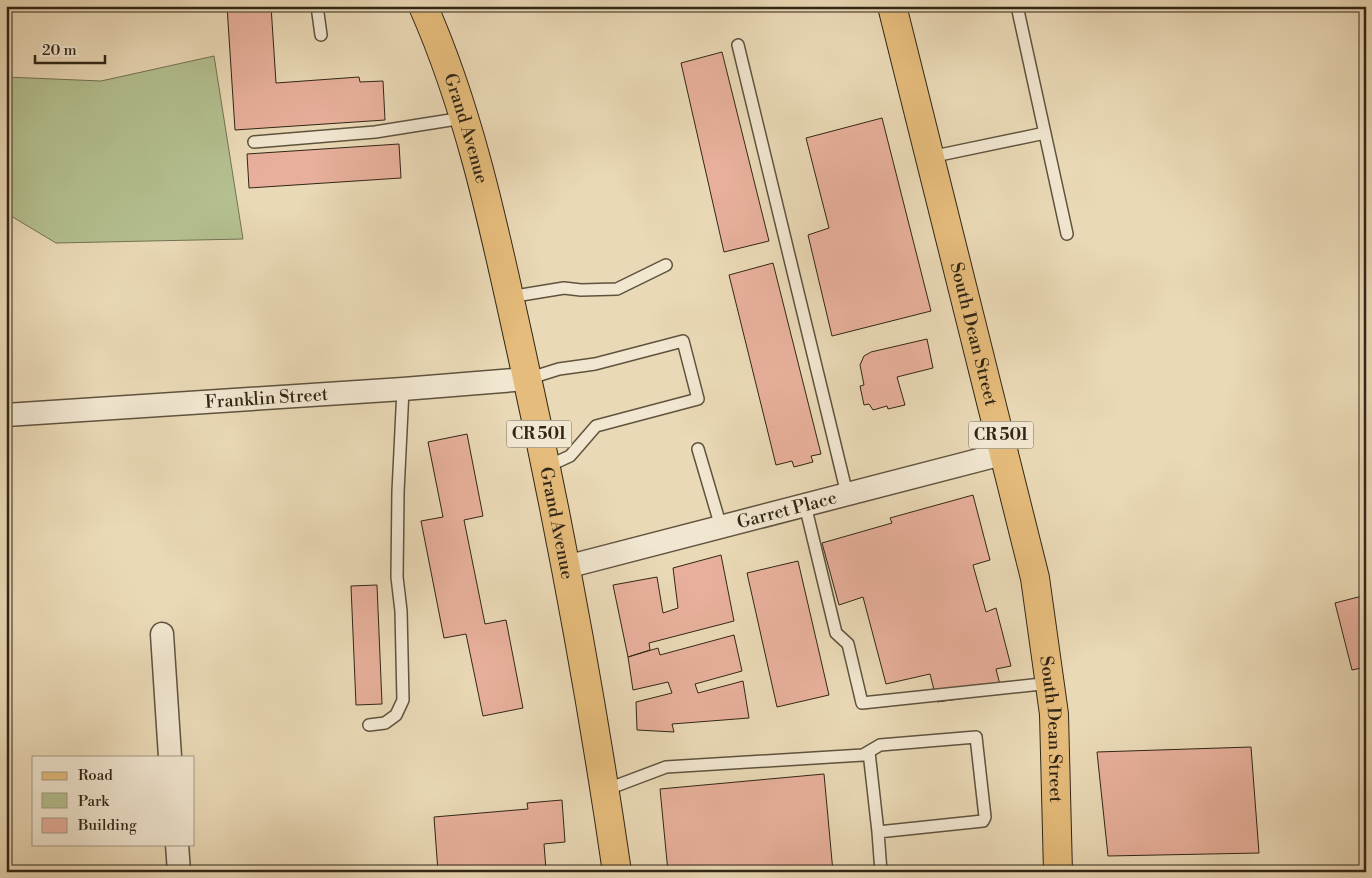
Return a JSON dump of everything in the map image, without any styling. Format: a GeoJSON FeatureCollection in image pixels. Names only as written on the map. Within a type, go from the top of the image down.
{"type":"FeatureCollection","features":[{"type":"Feature","properties":{"kind":"main road","name":"Grand Avenue"},"geometry":{"type":"LineString","coordinates":[[423,6],[463,118],[487,202],[509,296],[566,567],[605,790],[617,872]]}},
{"type":"Feature","properties":{"kind":"main road","name":"South Dean Street"},"geometry":{"type":"LineString","coordinates":[[892,6],[1036,578],[1056,745],[1058,872]]}},
{"type":"Feature","properties":{"kind":"street","name":"Franklin Street"},"geometry":{"type":"LineString","coordinates":[[6,415],[403,389],[527,378]]}},
{"type":"Feature","properties":{"kind":"street","name":"Garret Place"},"geometry":{"type":"LineString","coordinates":[[566,567],[1006,453]]}},
{"type":"Feature","properties":{"kind":"street"},"geometry":{"type":"LineString","coordinates":[[162,634],[170,756]]}},
{"type":"Feature","properties":{"kind":"street"},"geometry":{"type":"LineString","coordinates":[[177,846],[179,872]]}},
{"type":"Feature","properties":{"kind":"lane"},"geometry":{"type":"LineString","coordinates":[[316,6],[321,35]]}},
{"type":"Feature","properties":{"kind":"lane"},"geometry":{"type":"LineString","coordinates":[[1017,6],[1067,234]]}},
{"type":"Feature","properties":{"kind":"lane"},"geometry":{"type":"LineString","coordinates":[[738,45],[848,494]]}},
{"type":"Feature","properties":{"kind":"lane"},"geometry":{"type":"LineString","coordinates":[[254,142],[375,132],[463,118]]}},
{"type":"Feature","properties":{"kind":"lane"},"geometry":{"type":"LineString","coordinates":[[930,157],[1045,133]]}},
{"type":"Feature","properties":{"kind":"lane"},"geometry":{"type":"LineString","coordinates":[[509,296],[564,288],[581,290],[617,289],[666,265]]}},
{"type":"Feature","properties":{"kind":"lane"},"geometry":{"type":"LineString","coordinates":[[527,378],[559,369],[595,364],[683,341],[698,399],[596,426],[570,456],[546,467]]}},
{"type":"Feature","properties":{"kind":"lane"},"geometry":{"type":"LineString","coordinates":[[368,725],[384,723],[396,715],[403,700],[401,610],[397,578],[398,492],[403,389]]}},
{"type":"Feature","properties":{"kind":"lane"},"geometry":{"type":"LineString","coordinates":[[698,449],[721,527]]}},
{"type":"Feature","properties":{"kind":"lane"},"geometry":{"type":"LineString","coordinates":[[805,505],[836,633],[848,644],[862,702],[1050,683]]}},
{"type":"Feature","properties":{"kind":"lane"},"geometry":{"type":"LineString","coordinates":[[605,790],[666,767],[863,755],[880,745],[972,736],[979,740],[985,817],[983,821],[878,832]]}},
{"type":"Feature","properties":{"kind":"lane"},"geometry":{"type":"LineString","coordinates":[[869,752],[882,872]]}},
{"type":"Feature","properties":{"kind":"green space"},"geometry":{"type":"Polygon","coordinates":[[[214,56],[243,239],[56,243],[6,213],[6,77],[101,81],[214,56]]]}},
{"type":"Feature","properties":{"kind":"building"},"geometry":{"type":"Polygon","coordinates":[[[227,6],[271,6],[276,83],[359,77],[360,82],[383,81],[385,120],[235,130],[227,6]]]}},
{"type":"Feature","properties":{"kind":"building"},"geometry":{"type":"Polygon","coordinates":[[[722,52],[769,241],[724,252],[681,63],[722,52]]]}},
{"type":"Feature","properties":{"kind":"building"},"geometry":{"type":"Polygon","coordinates":[[[882,118],[931,311],[832,336],[808,235],[829,228],[806,138],[882,118]]]}},
{"type":"Feature","properties":{"kind":"building"},"geometry":{"type":"Polygon","coordinates":[[[399,144],[401,178],[249,188],[247,154],[399,144]]]}},
{"type":"Feature","properties":{"kind":"building"},"geometry":{"type":"Polygon","coordinates":[[[773,263],[821,454],[811,456],[813,462],[794,467],[792,461],[776,465],[729,275],[773,263]]]}},
{"type":"Feature","properties":{"kind":"building"},"geometry":{"type":"Polygon","coordinates":[[[927,339],[933,368],[897,377],[905,405],[888,409],[887,406],[873,410],[869,404],[864,405],[860,386],[864,385],[860,365],[864,356],[871,352],[927,339]]]}},
{"type":"Feature","properties":{"kind":"building"},"geometry":{"type":"Polygon","coordinates":[[[467,434],[483,516],[464,520],[485,624],[506,620],[523,708],[483,716],[466,634],[444,638],[421,521],[443,517],[428,442],[467,434]]]}},
{"type":"Feature","properties":{"kind":"building"},"geometry":{"type":"Polygon","coordinates":[[[973,495],[990,560],[973,565],[986,612],[996,608],[1011,666],[996,669],[1002,693],[937,702],[930,674],[886,684],[863,597],[839,605],[822,543],[892,523],[890,518],[973,495]]]}},
{"type":"Feature","properties":{"kind":"building"},"geometry":{"type":"Polygon","coordinates":[[[721,555],[734,621],[649,643],[650,650],[628,657],[613,585],[657,577],[663,613],[678,608],[673,568],[721,555]]]}},
{"type":"Feature","properties":{"kind":"building"},"geometry":{"type":"Polygon","coordinates":[[[798,561],[829,695],[777,707],[747,573],[798,561]]]}},
{"type":"Feature","properties":{"kind":"building"},"geometry":{"type":"Polygon","coordinates":[[[377,585],[382,704],[356,705],[351,586],[377,585]]]}},
{"type":"Feature","properties":{"kind":"building"},"geometry":{"type":"Polygon","coordinates":[[[1366,595],[1366,667],[1352,670],[1335,603],[1366,595]]]}},
{"type":"Feature","properties":{"kind":"building"},"geometry":{"type":"Polygon","coordinates":[[[734,635],[742,671],[695,684],[698,693],[743,681],[749,718],[672,724],[674,732],[637,730],[636,702],[672,693],[668,682],[633,690],[628,657],[658,648],[660,655],[734,635]]]}},
{"type":"Feature","properties":{"kind":"building"},"geometry":{"type":"Polygon","coordinates":[[[1251,747],[1259,853],[1108,856],[1097,752],[1251,747]]]}},
{"type":"Feature","properties":{"kind":"building"},"geometry":{"type":"Polygon","coordinates":[[[824,774],[833,872],[668,872],[660,789],[824,774]]]}},
{"type":"Feature","properties":{"kind":"building"},"geometry":{"type":"Polygon","coordinates":[[[562,800],[565,842],[544,844],[546,870],[566,869],[566,872],[438,872],[434,817],[528,809],[527,803],[562,800]]]}}]}
